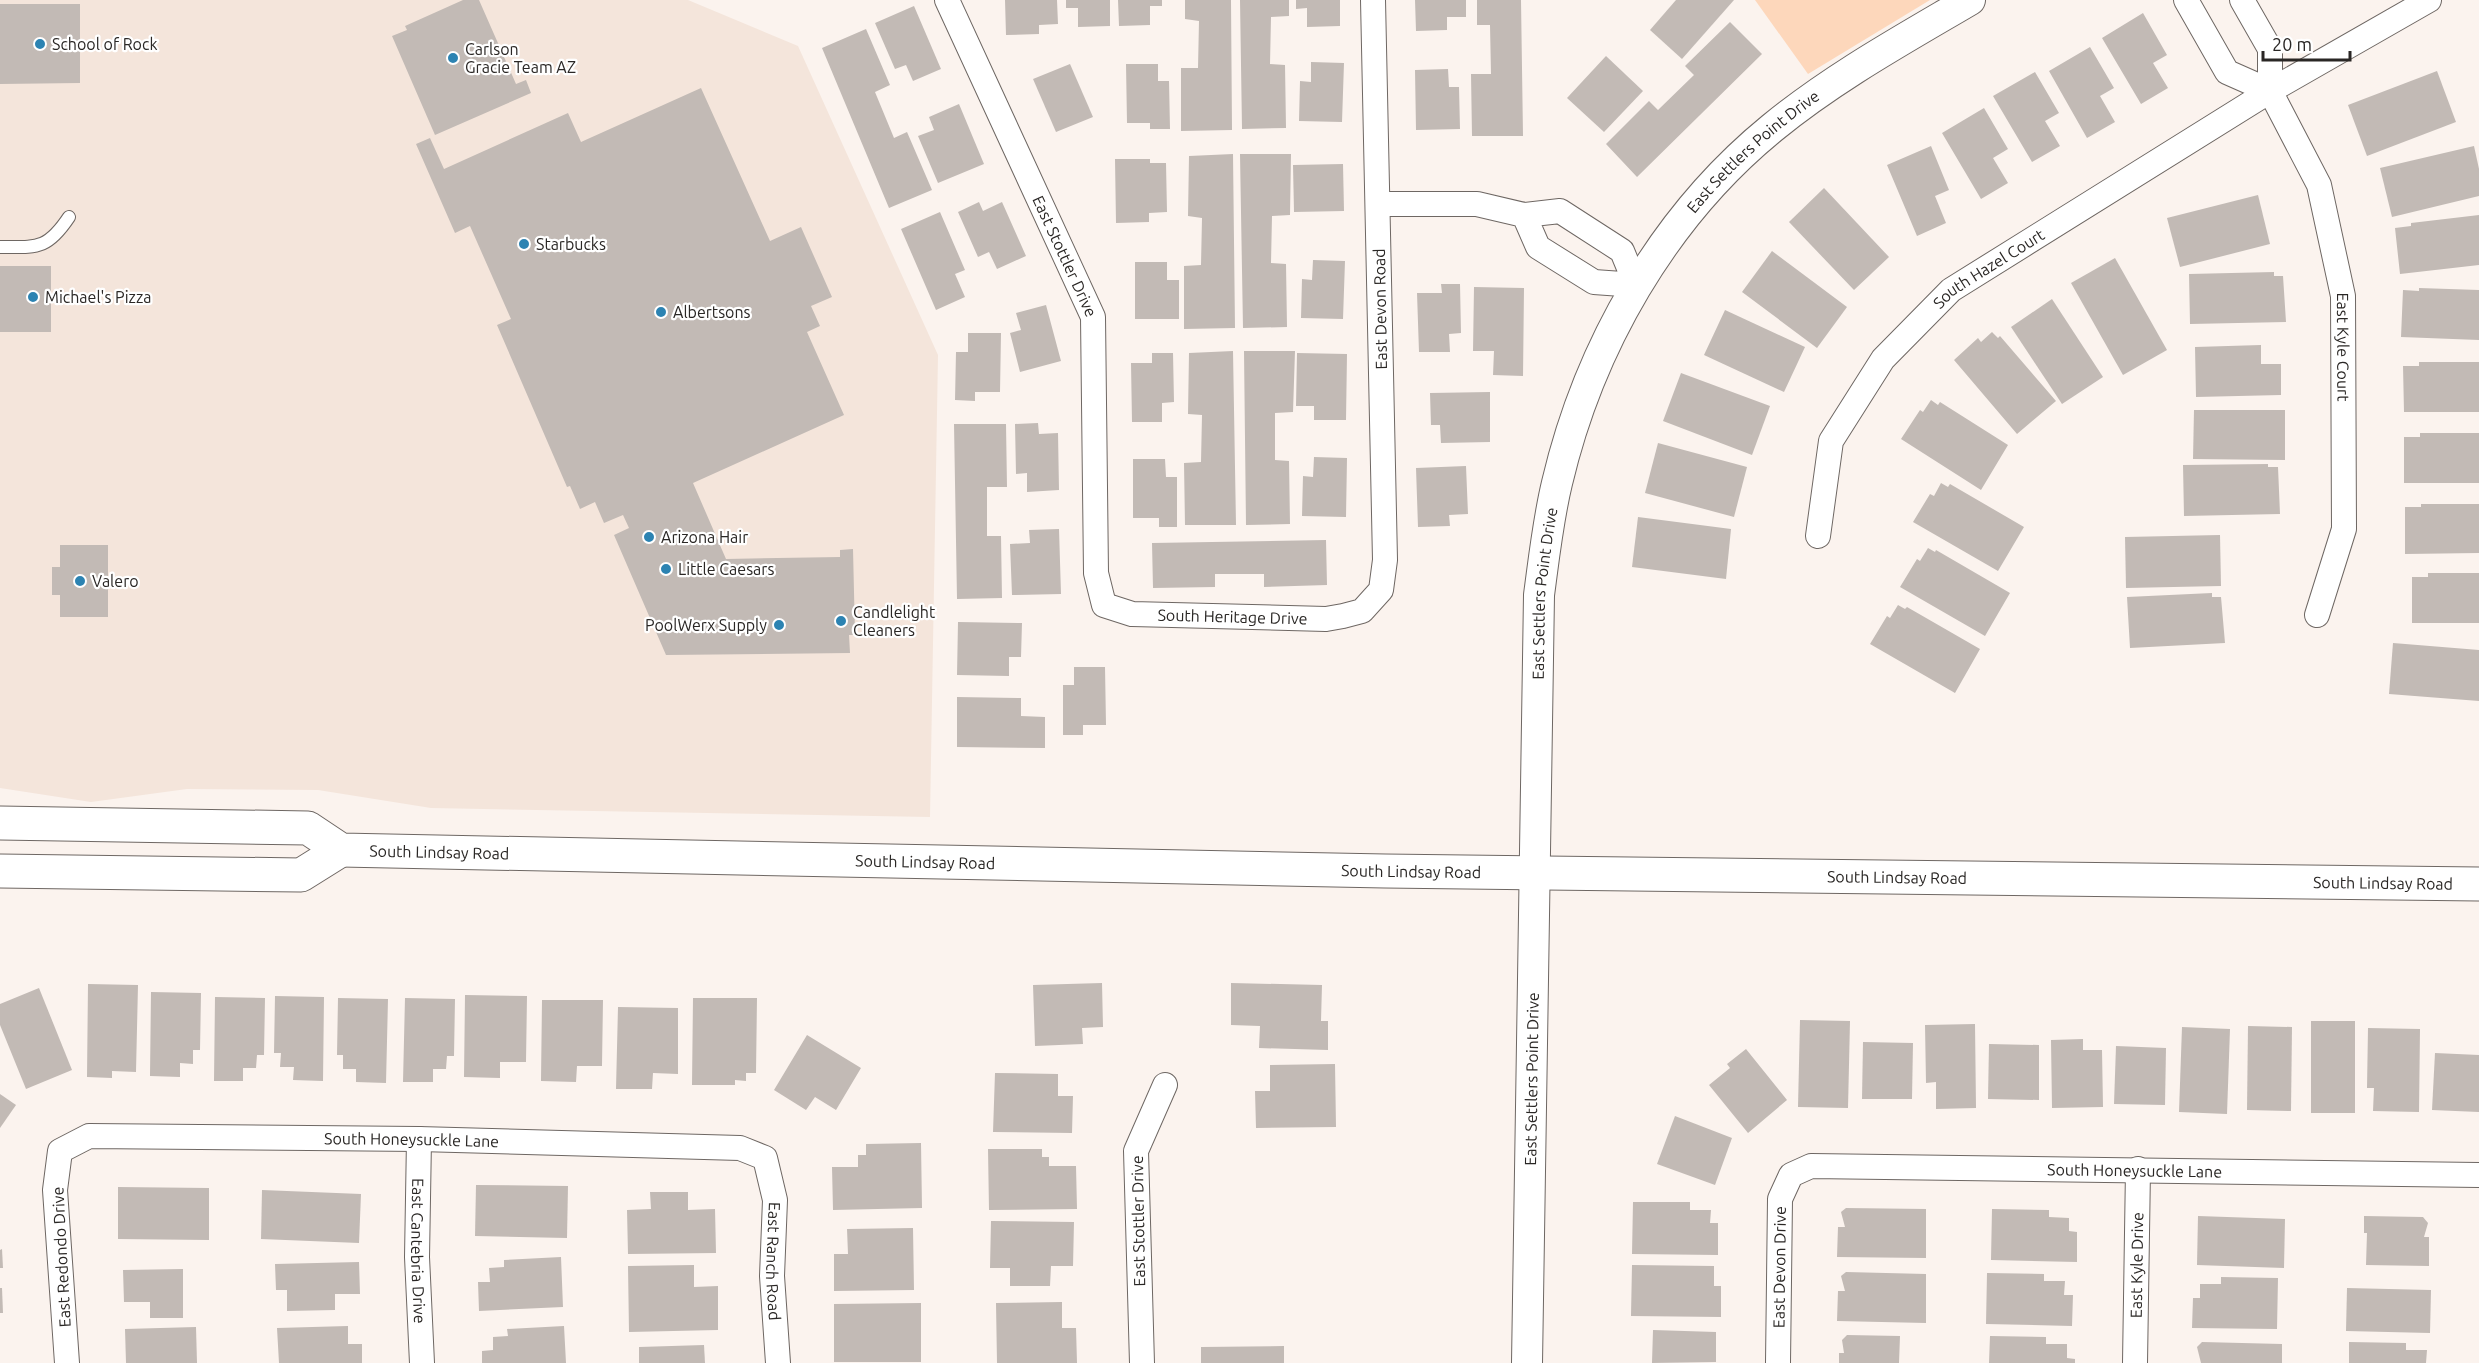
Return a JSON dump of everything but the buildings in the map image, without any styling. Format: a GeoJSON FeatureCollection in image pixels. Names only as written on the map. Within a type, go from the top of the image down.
{"type":"FeatureCollection","features":[{"type":"Feature","properties":{"kind":"main road"},"geometry":{"type":"LineString","coordinates":[[0,823],[308,828],[341,850],[301,875],[0,871]]}},
{"type":"Feature","properties":{"kind":"main road","name":"South Lindsay Road"},"geometry":{"type":"LineString","coordinates":[[341,850],[1532,872],[2479,884]]}},
{"type":"Feature","properties":{"kind":"street","name":"East Stottler Drive"},"geometry":{"type":"LineString","coordinates":[[947,0],[1092,317],[1096,573],[1104,605]]}},
{"type":"Feature","properties":{"kind":"street","name":"East Devon Road"},"geometry":{"type":"LineString","coordinates":[[1362,611],[1382,590],[1385,560],[1373,0]]}},
{"type":"Feature","properties":{"kind":"street","name":"East Settlers Point Drive"},"geometry":{"type":"LineString","coordinates":[[1527,1363],[1532,872],[1539,595],[1557,483],[1575,420],[1614,327],[1636,285],[1681,223],[1725,173],[1771,129],[1857,66],[1970,0]]}},
{"type":"Feature","properties":{"kind":"street"},"geometry":{"type":"LineString","coordinates":[[2186,0],[2227,72],[2270,91]]}},
{"type":"Feature","properties":{"kind":"street","name":"East Kyle Court"},"geometry":{"type":"LineString","coordinates":[[2242,0],[2270,49],[2270,91],[2319,185],[2343,296],[2344,529],[2317,615]]}},
{"type":"Feature","properties":{"kind":"street","name":"South Hazel Court"},"geometry":{"type":"LineString","coordinates":[[1818,536],[1831,441],[1883,359],[1951,290],[2270,91],[2429,0]]}},
{"type":"Feature","properties":{"kind":"street"},"geometry":{"type":"LineString","coordinates":[[1378,204],[1477,204],[1524,215],[1560,211],[1622,251],[1636,285],[1594,282],[1538,247],[1524,215]]}},
{"type":"Feature","properties":{"kind":"street","name":"South Heritage Drive"},"geometry":{"type":"LineString","coordinates":[[1104,605],[1132,614],[1326,619],[1362,611]]}},
{"type":"Feature","properties":{"kind":"street","name":"East Stottler Drive"},"geometry":{"type":"LineString","coordinates":[[1142,1363],[1136,1151],[1165,1085]]}},
{"type":"Feature","properties":{"kind":"street","name":"South Honeysuckle Lane"},"geometry":{"type":"LineString","coordinates":[[60,1150],[88,1136],[419,1139],[740,1148],[765,1158]]}},
{"type":"Feature","properties":{"kind":"street","name":"East Cantebria Drive"},"geometry":{"type":"LineString","coordinates":[[419,1139],[417,1257],[422,1363]]}},
{"type":"Feature","properties":{"kind":"street","name":"East Redondo Drive"},"geometry":{"type":"LineString","coordinates":[[60,1150],[55,1190],[67,1363]]}},
{"type":"Feature","properties":{"kind":"street","name":"East Ranch Road"},"geometry":{"type":"LineString","coordinates":[[765,1158],[775,1200],[772,1276],[778,1363]]}},
{"type":"Feature","properties":{"kind":"street","name":"South Honeysuckle Lane"},"geometry":{"type":"LineString","coordinates":[[1791,1175],[1811,1166],[2479,1174]]}},
{"type":"Feature","properties":{"kind":"street","name":"East Kyle Drive"},"geometry":{"type":"LineString","coordinates":[[2135,1363],[2138,1169]]}},
{"type":"Feature","properties":{"kind":"street","name":"East Devon Drive"},"geometry":{"type":"LineString","coordinates":[[1778,1363],[1780,1199],[1791,1175]]}},
{"type":"Feature","properties":{"kind":"lane"},"geometry":{"type":"LineString","coordinates":[[0,247],[41,247],[56,236],[69,217]]}},
{"type":"Feature","properties":{"kind":"shaded area"},"geometry":{"type":"Polygon","coordinates":[[[0,0],[688,0],[798,46],[938,355],[930,817],[431,808],[318,790],[187,789],[91,802],[0,788],[0,0]]]}},
{"type":"Feature","properties":{"kind":"shaded area"},"geometry":{"type":"Polygon","coordinates":[[[1755,0],[1930,0],[1808,74],[1755,0]]]}},
{"type":"Feature","properties":{"kind":"place","name":"School of Rock"},"geometry":{"type":"Point","coordinates":[40,44]}},
{"type":"Feature","properties":{"kind":"place","name":"Carlson Gracie Team AZ"},"geometry":{"type":"Point","coordinates":[453,58]}},
{"type":"Feature","properties":{"kind":"place","name":"Starbucks"},"geometry":{"type":"Point","coordinates":[524,244]}},
{"type":"Feature","properties":{"kind":"place","name":"Michael's Pizza"},"geometry":{"type":"Point","coordinates":[33,297]}},
{"type":"Feature","properties":{"kind":"place","name":"Albertsons"},"geometry":{"type":"Point","coordinates":[661,312]}},
{"type":"Feature","properties":{"kind":"place","name":"Arizona Hair"},"geometry":{"type":"Point","coordinates":[649,537]}},
{"type":"Feature","properties":{"kind":"place","name":"Little Caesars"},"geometry":{"type":"Point","coordinates":[666,569]}},
{"type":"Feature","properties":{"kind":"place","name":"Valero"},"geometry":{"type":"Point","coordinates":[80,581]}},
{"type":"Feature","properties":{"kind":"place","name":"Candlelight Cleaners"},"geometry":{"type":"Point","coordinates":[841,621]}},
{"type":"Feature","properties":{"kind":"place","name":"PoolWerx Supply"},"geometry":{"type":"Point","coordinates":[779,625]}}]}
